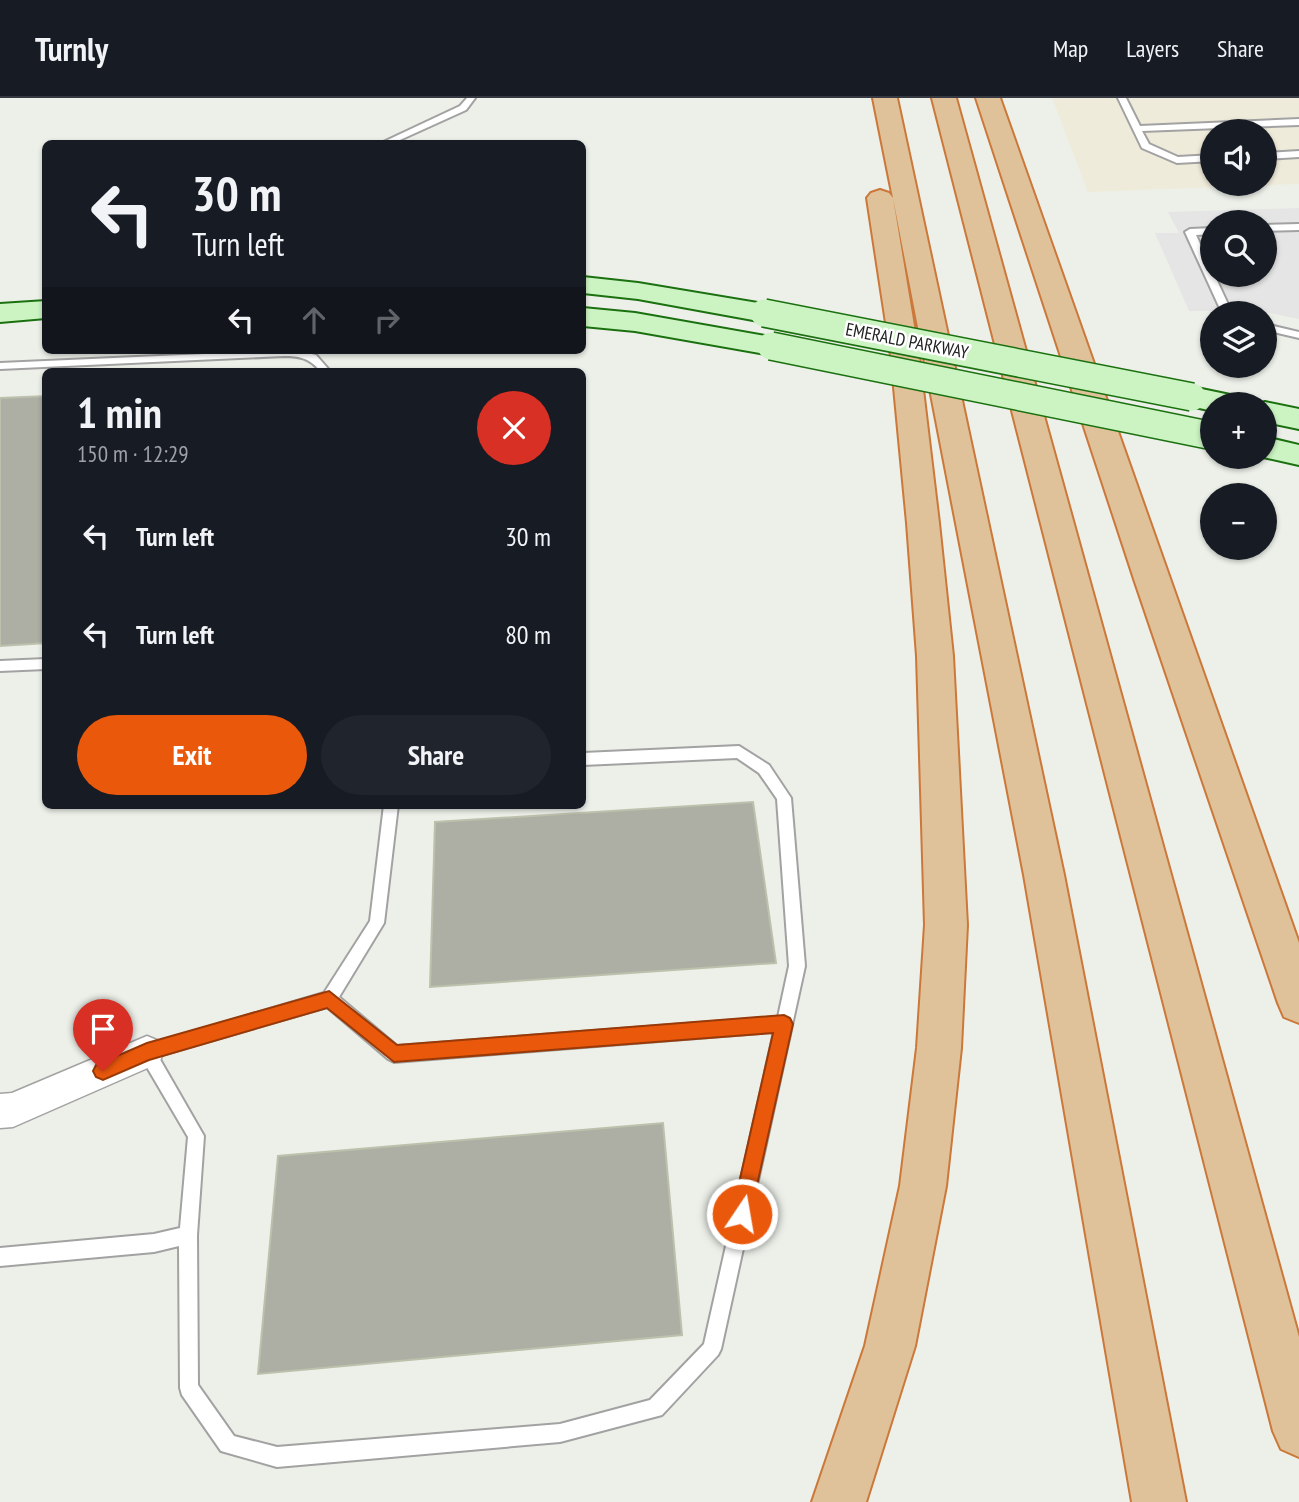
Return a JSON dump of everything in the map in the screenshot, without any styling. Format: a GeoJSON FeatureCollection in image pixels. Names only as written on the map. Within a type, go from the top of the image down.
{"type":"FeatureCollection","features":[{"type":"Feature","properties":{"kind":"highway"},"geometry":{"type":"LineString","coordinates":[[839,1502],[890,1346],[923,1186],[939,1048],[946,925],[935,656],[923,523],[905,356],[864,98]]}},
{"type":"Feature","properties":{"kind":"highway"},"geometry":{"type":"LineString","coordinates":[[885,98],[1044,875],[1159,1502]]}},
{"type":"Feature","properties":{"kind":"highway"},"geometry":{"type":"LineString","coordinates":[[944,98],[1299,1431]]}},
{"type":"Feature","properties":{"kind":"highway"},"geometry":{"type":"LineString","coordinates":[[988,98],[1147,568],[1299,1003]]}},
{"type":"Feature","properties":{"kind":"highway"},"geometry":{"type":"LineString","coordinates":[[1280,1360],[1299,1421]]}},
{"type":"Feature","properties":{"kind":"main road","name":"EMERALD PARKWAY"},"geometry":{"type":"LineString","coordinates":[[586,285],[638,291],[764,313],[1200,399]]}},
{"type":"Feature","properties":{"kind":"main road"},"geometry":{"type":"LineString","coordinates":[[0,313],[42,309]]}},
{"type":"Feature","properties":{"kind":"main road","name":"EMERALD PARKWAY"},"geometry":{"type":"LineString","coordinates":[[586,317],[635,322],[771,346],[1200,433]]}},
{"type":"Feature","properties":{"kind":"main road"},"geometry":{"type":"LineString","coordinates":[[1277,414],[1299,419]]}},
{"type":"Feature","properties":{"kind":"main road"},"geometry":{"type":"LineString","coordinates":[[1277,450],[1299,455]]}},
{"type":"Feature","properties":{"kind":"street"},"geometry":{"type":"LineString","coordinates":[[0,1111],[13,1110],[147,1052]]}},
{"type":"Feature","properties":{"kind":"lane"},"geometry":{"type":"LineString","coordinates":[[392,140],[463,108],[471,98]]}},
{"type":"Feature","properties":{"kind":"lane"},"geometry":{"type":"LineString","coordinates":[[1122,98],[1145,146],[1177,160],[1200,159]]}},
{"type":"Feature","properties":{"kind":"lane"},"geometry":{"type":"LineString","coordinates":[[1136,129],[1299,122]]}},
{"type":"Feature","properties":{"kind":"lane"},"geometry":{"type":"LineString","coordinates":[[1277,155],[1299,154]]}},
{"type":"Feature","properties":{"kind":"lane"},"geometry":{"type":"LineString","coordinates":[[1277,228],[1299,227]]}},
{"type":"Feature","properties":{"kind":"lane"},"geometry":{"type":"LineString","coordinates":[[1200,232],[1190,232],[1200,254]]}},
{"type":"Feature","properties":{"kind":"lane"},"geometry":{"type":"LineString","coordinates":[[1277,330],[1299,335]]}},
{"type":"Feature","properties":{"kind":"lane"},"geometry":{"type":"LineString","coordinates":[[0,366],[262,354]]}},
{"type":"Feature","properties":{"kind":"lane"},"geometry":{"type":"LineString","coordinates":[[307,354],[318,360],[323,368]]}},
{"type":"Feature","properties":{"kind":"lane"},"geometry":{"type":"LineString","coordinates":[[0,666],[42,664]]}},
{"type":"Feature","properties":{"kind":"lane"},"geometry":{"type":"LineString","coordinates":[[391,809],[377,923],[329,999],[147,1052],[196,1136],[188,1235],[189,1388],[228,1444],[277,1457],[560,1433],[654,1408],[712,1349],[797,966],[784,798],[764,769],[739,752],[586,759]]}},
{"type":"Feature","properties":{"kind":"lane"},"geometry":{"type":"LineString","coordinates":[[329,999],[394,1054],[784,1024]]}},
{"type":"Feature","properties":{"kind":"lane"},"geometry":{"type":"LineString","coordinates":[[0,1257],[154,1243],[188,1235]]}},
{"type":"Feature","properties":{"kind":"shaded area"},"geometry":{"type":"Polygon","coordinates":[[[1052,98],[1299,98],[1299,184],[1277,185],[1277,119],[1200,119],[1200,188],[1088,192],[1052,98]]]}},
{"type":"Feature","properties":{"kind":"shaded area"},"geometry":{"type":"Polygon","coordinates":[[[1299,208],[1299,319],[1277,314],[1277,301],[1200,301],[1200,311],[1189,311],[1155,233],[1179,233],[1168,212],[1200,211],[1200,287],[1277,287],[1277,210],[1234,210],[1299,208]]]}},
{"type":"Feature","properties":{"kind":"building"},"geometry":{"type":"Polygon","coordinates":[[[42,396],[42,643],[0,646],[0,398],[42,396]]]}},
{"type":"Feature","properties":{"kind":"building"},"geometry":{"type":"Polygon","coordinates":[[[753,802],[776,963],[430,987],[435,822],[753,802]]]}},
{"type":"Feature","properties":{"kind":"building"},"geometry":{"type":"Polygon","coordinates":[[[663,1123],[682,1335],[258,1374],[278,1156],[663,1123]]]}},
{"type":"Feature","properties":{"kind":"route"},"geometry":{"type":"LineString","coordinates":[[103,1071],[147,1052],[329,999],[394,1054],[784,1024],[742,1214]]}}]}
